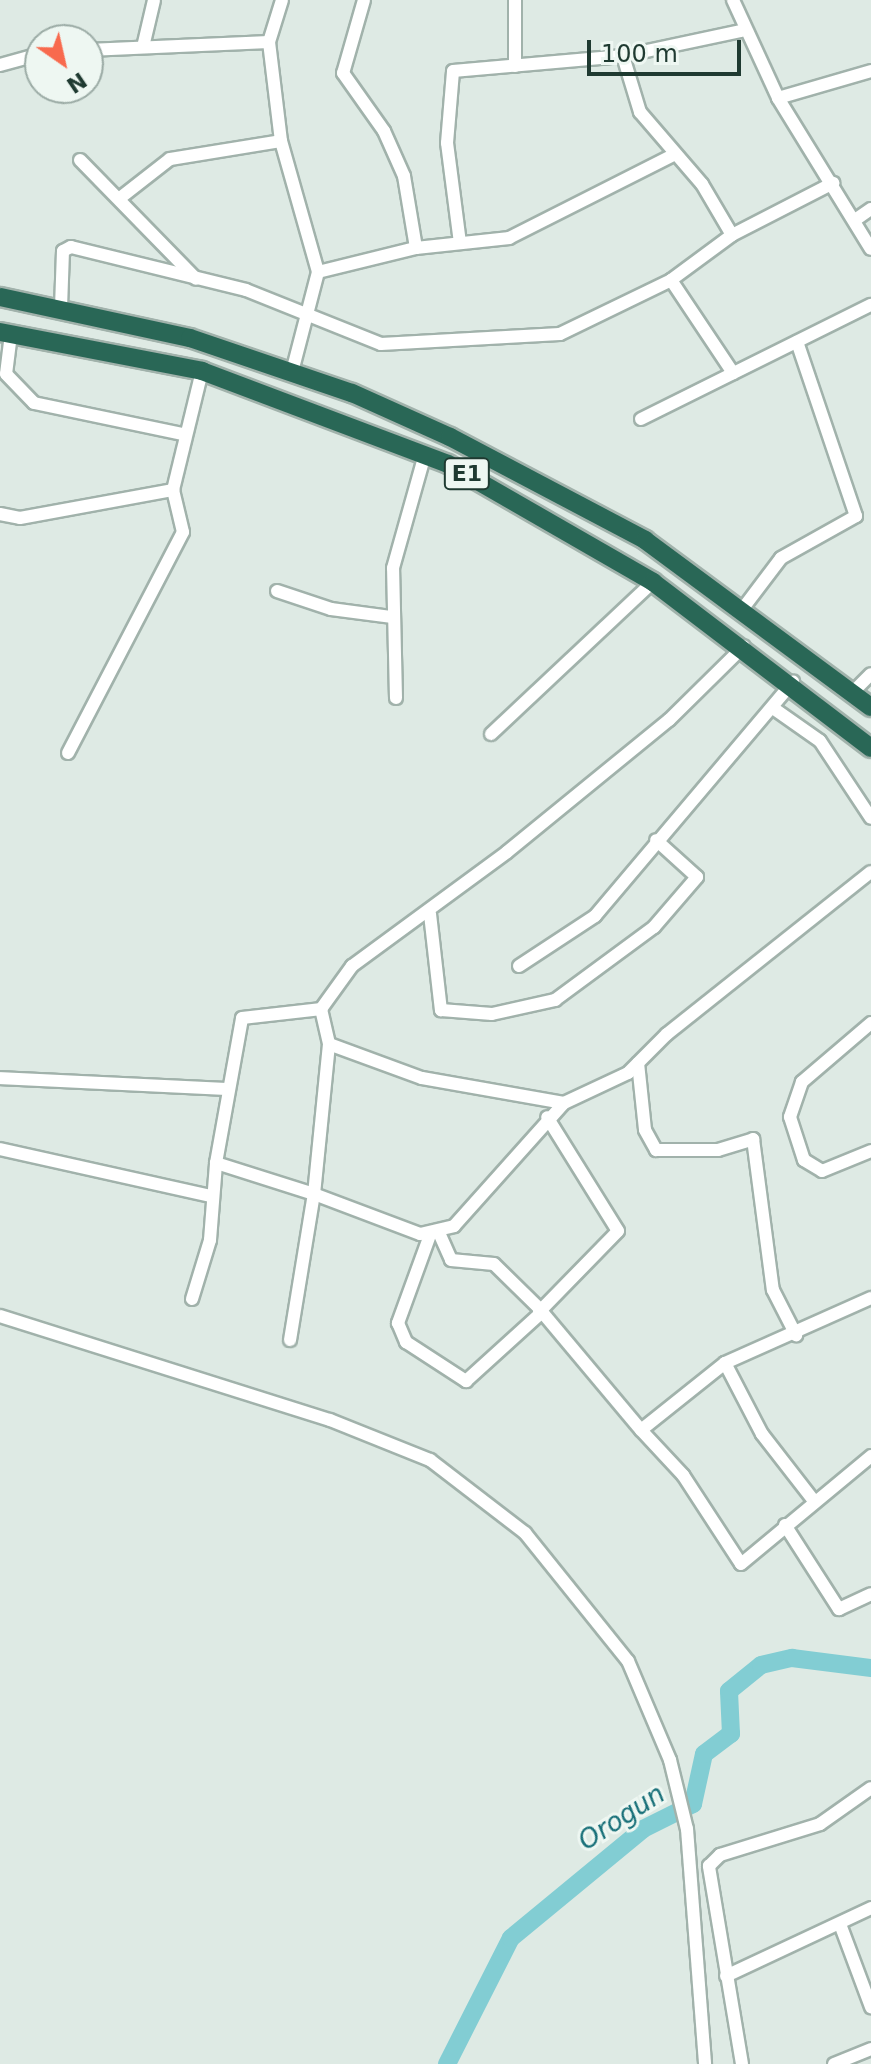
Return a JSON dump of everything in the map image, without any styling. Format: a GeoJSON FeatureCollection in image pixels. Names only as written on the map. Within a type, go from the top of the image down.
{"type":"FeatureCollection","features":[{"type":"Feature","properties":{"kind":"highway","name":"E1"},"geometry":{"type":"LineString","coordinates":[[0,297],[190,338],[292,372],[548,484],[744,607],[871,707]]}},
{"type":"Feature","properties":{"kind":"highway","name":"E1"},"geometry":{"type":"LineString","coordinates":[[5,333],[202,371],[425,454],[653,582],[793,682],[871,748]]}},
{"type":"Feature","properties":{"kind":"street"},"geometry":{"type":"LineString","coordinates":[[143,47],[154,0]]}},
{"type":"Feature","properties":{"kind":"street"},"geometry":{"type":"LineString","coordinates":[[282,0],[269,42],[281,141],[318,272],[292,372]]}},
{"type":"Feature","properties":{"kind":"street"},"geometry":{"type":"LineString","coordinates":[[364,0],[343,73],[384,131],[404,176],[416,248]]}},
{"type":"Feature","properties":{"kind":"street"},"geometry":{"type":"LineString","coordinates":[[515,0],[515,66]]}},
{"type":"Feature","properties":{"kind":"street"},"geometry":{"type":"LineString","coordinates":[[733,0],[741,31],[778,98],[871,249]]}},
{"type":"Feature","properties":{"kind":"street"},"geometry":{"type":"LineString","coordinates":[[460,243],[447,135],[453,71],[623,56],[741,31]]}},
{"type":"Feature","properties":{"kind":"street"},"geometry":{"type":"LineString","coordinates":[[104,49],[269,42]]}},
{"type":"Feature","properties":{"kind":"street"},"geometry":{"type":"LineString","coordinates":[[623,56],[640,112],[675,154],[732,235]]}},
{"type":"Feature","properties":{"kind":"street"},"geometry":{"type":"LineString","coordinates":[[0,65],[24,58]]}},
{"type":"Feature","properties":{"kind":"street"},"geometry":{"type":"LineString","coordinates":[[778,98],[871,71]]}},
{"type":"Feature","properties":{"kind":"street"},"geometry":{"type":"LineString","coordinates":[[120,198],[170,159],[281,141]]}},
{"type":"Feature","properties":{"kind":"street"},"geometry":{"type":"LineString","coordinates":[[318,272],[416,248],[532,229],[675,154]]}},
{"type":"Feature","properties":{"kind":"street"},"geometry":{"type":"LineString","coordinates":[[80,160],[196,279]]}},
{"type":"Feature","properties":{"kind":"street"},"geometry":{"type":"LineString","coordinates":[[61,308],[63,251],[71,247],[309,310],[381,344],[560,334],[671,280],[732,235],[833,183]]}},
{"type":"Feature","properties":{"kind":"street"},"geometry":{"type":"LineString","coordinates":[[855,220],[871,209]]}},
{"type":"Feature","properties":{"kind":"street"},"geometry":{"type":"LineString","coordinates":[[671,280],[733,373]]}},
{"type":"Feature","properties":{"kind":"street"},"geometry":{"type":"LineString","coordinates":[[641,419],[871,305]]}},
{"type":"Feature","properties":{"kind":"street"},"geometry":{"type":"LineString","coordinates":[[5,333],[6,374],[34,403],[182,434]]}},
{"type":"Feature","properties":{"kind":"street"},"geometry":{"type":"LineString","coordinates":[[744,607],[781,558],[856,516],[797,342]]}},
{"type":"Feature","properties":{"kind":"street"},"geometry":{"type":"LineString","coordinates":[[68,753],[183,532],[173,490],[182,434],[202,371]]}},
{"type":"Feature","properties":{"kind":"street"},"geometry":{"type":"LineString","coordinates":[[396,698],[393,568],[425,454]]}},
{"type":"Feature","properties":{"kind":"street"},"geometry":{"type":"LineString","coordinates":[[0,514],[20,518],[173,490]]}},
{"type":"Feature","properties":{"kind":"street"},"geometry":{"type":"LineString","coordinates":[[491,734],[653,582]]}},
{"type":"Feature","properties":{"kind":"street"},"geometry":{"type":"LineString","coordinates":[[277,591],[331,609],[392,617]]}},
{"type":"Feature","properties":{"kind":"street"},"geometry":{"type":"LineString","coordinates":[[192,1299],[210,1240],[210,1196],[226,1089],[242,1018],[321,1009],[352,966],[430,914],[669,720],[745,646]]}},
{"type":"Feature","properties":{"kind":"street"},"geometry":{"type":"LineString","coordinates":[[853,692],[871,674]]}},
{"type":"Feature","properties":{"kind":"street"},"geometry":{"type":"LineString","coordinates":[[519,966],[583,927],[793,682]]}},
{"type":"Feature","properties":{"kind":"street"},"geometry":{"type":"LineString","coordinates":[[773,708],[820,741],[871,818]]}},
{"type":"Feature","properties":{"kind":"street"},"geometry":{"type":"LineString","coordinates":[[430,914],[441,1010],[492,1014],[555,1000],[654,927],[697,877],[656,840]]}},
{"type":"Feature","properties":{"kind":"street"},"geometry":{"type":"LineString","coordinates":[[544,1102],[549,1121],[618,1231],[469,1380],[447,1372],[398,1327],[435,1235],[549,1121],[564,1103],[638,1063],[871,872]]}},
{"type":"Feature","properties":{"kind":"street"},"geometry":{"type":"LineString","coordinates":[[290,1340],[314,1194],[329,1044],[321,1009]]}},
{"type":"Feature","properties":{"kind":"street"},"geometry":{"type":"LineString","coordinates":[[871,1023],[802,1082],[790,1117],[804,1160],[822,1171],[871,1151]]}},
{"type":"Feature","properties":{"kind":"street"},"geometry":{"type":"LineString","coordinates":[[329,1044],[422,1078],[544,1102],[564,1103]]}},
{"type":"Feature","properties":{"kind":"street"},"geometry":{"type":"LineString","coordinates":[[638,1063],[645,1130],[656,1150],[718,1150],[753,1139],[773,1290],[796,1335]]}},
{"type":"Feature","properties":{"kind":"street"},"geometry":{"type":"LineString","coordinates":[[0,1078],[226,1089]]}},
{"type":"Feature","properties":{"kind":"street"},"geometry":{"type":"LineString","coordinates":[[0,1149],[210,1196]]}},
{"type":"Feature","properties":{"kind":"street"},"geometry":{"type":"LineString","coordinates":[[216,1163],[435,1235],[451,1260],[494,1264],[540,1311],[683,1475],[741,1564],[871,1456]]}},
{"type":"Feature","properties":{"kind":"street"},"geometry":{"type":"LineString","coordinates":[[641,1430],[725,1363],[796,1335],[871,1298]]}},
{"type":"Feature","properties":{"kind":"street"},"geometry":{"type":"LineString","coordinates":[[0,1316],[330,1420],[430,1460],[525,1533],[628,1661],[670,1760],[687,1829],[705,2064]]}},
{"type":"Feature","properties":{"kind":"street"},"geometry":{"type":"LineString","coordinates":[[725,1363],[762,1434],[814,1501]]}},
{"type":"Feature","properties":{"kind":"street"},"geometry":{"type":"LineString","coordinates":[[785,1525],[839,1609],[871,1594]]}},
{"type":"Feature","properties":{"kind":"street"},"geometry":{"type":"LineString","coordinates":[[742,2064],[709,1866],[714,1859],[820,1824],[871,1788]]}},
{"type":"Feature","properties":{"kind":"street"},"geometry":{"type":"LineString","coordinates":[[726,1976],[871,1908]]}},
{"type":"Feature","properties":{"kind":"street"},"geometry":{"type":"LineString","coordinates":[[840,1924],[871,2007]]}},
{"type":"Feature","properties":{"kind":"street"},"geometry":{"type":"LineString","coordinates":[[834,2064],[871,2049]]}},
{"type":"Feature","properties":{"kind":"waterway","name":"Orogun"},"geometry":{"type":"LineString","coordinates":[[447,2064],[511,1938],[643,1829],[693,1804],[704,1754],[731,1734],[729,1691],[761,1665],[792,1658],[871,1668]]}}]}
